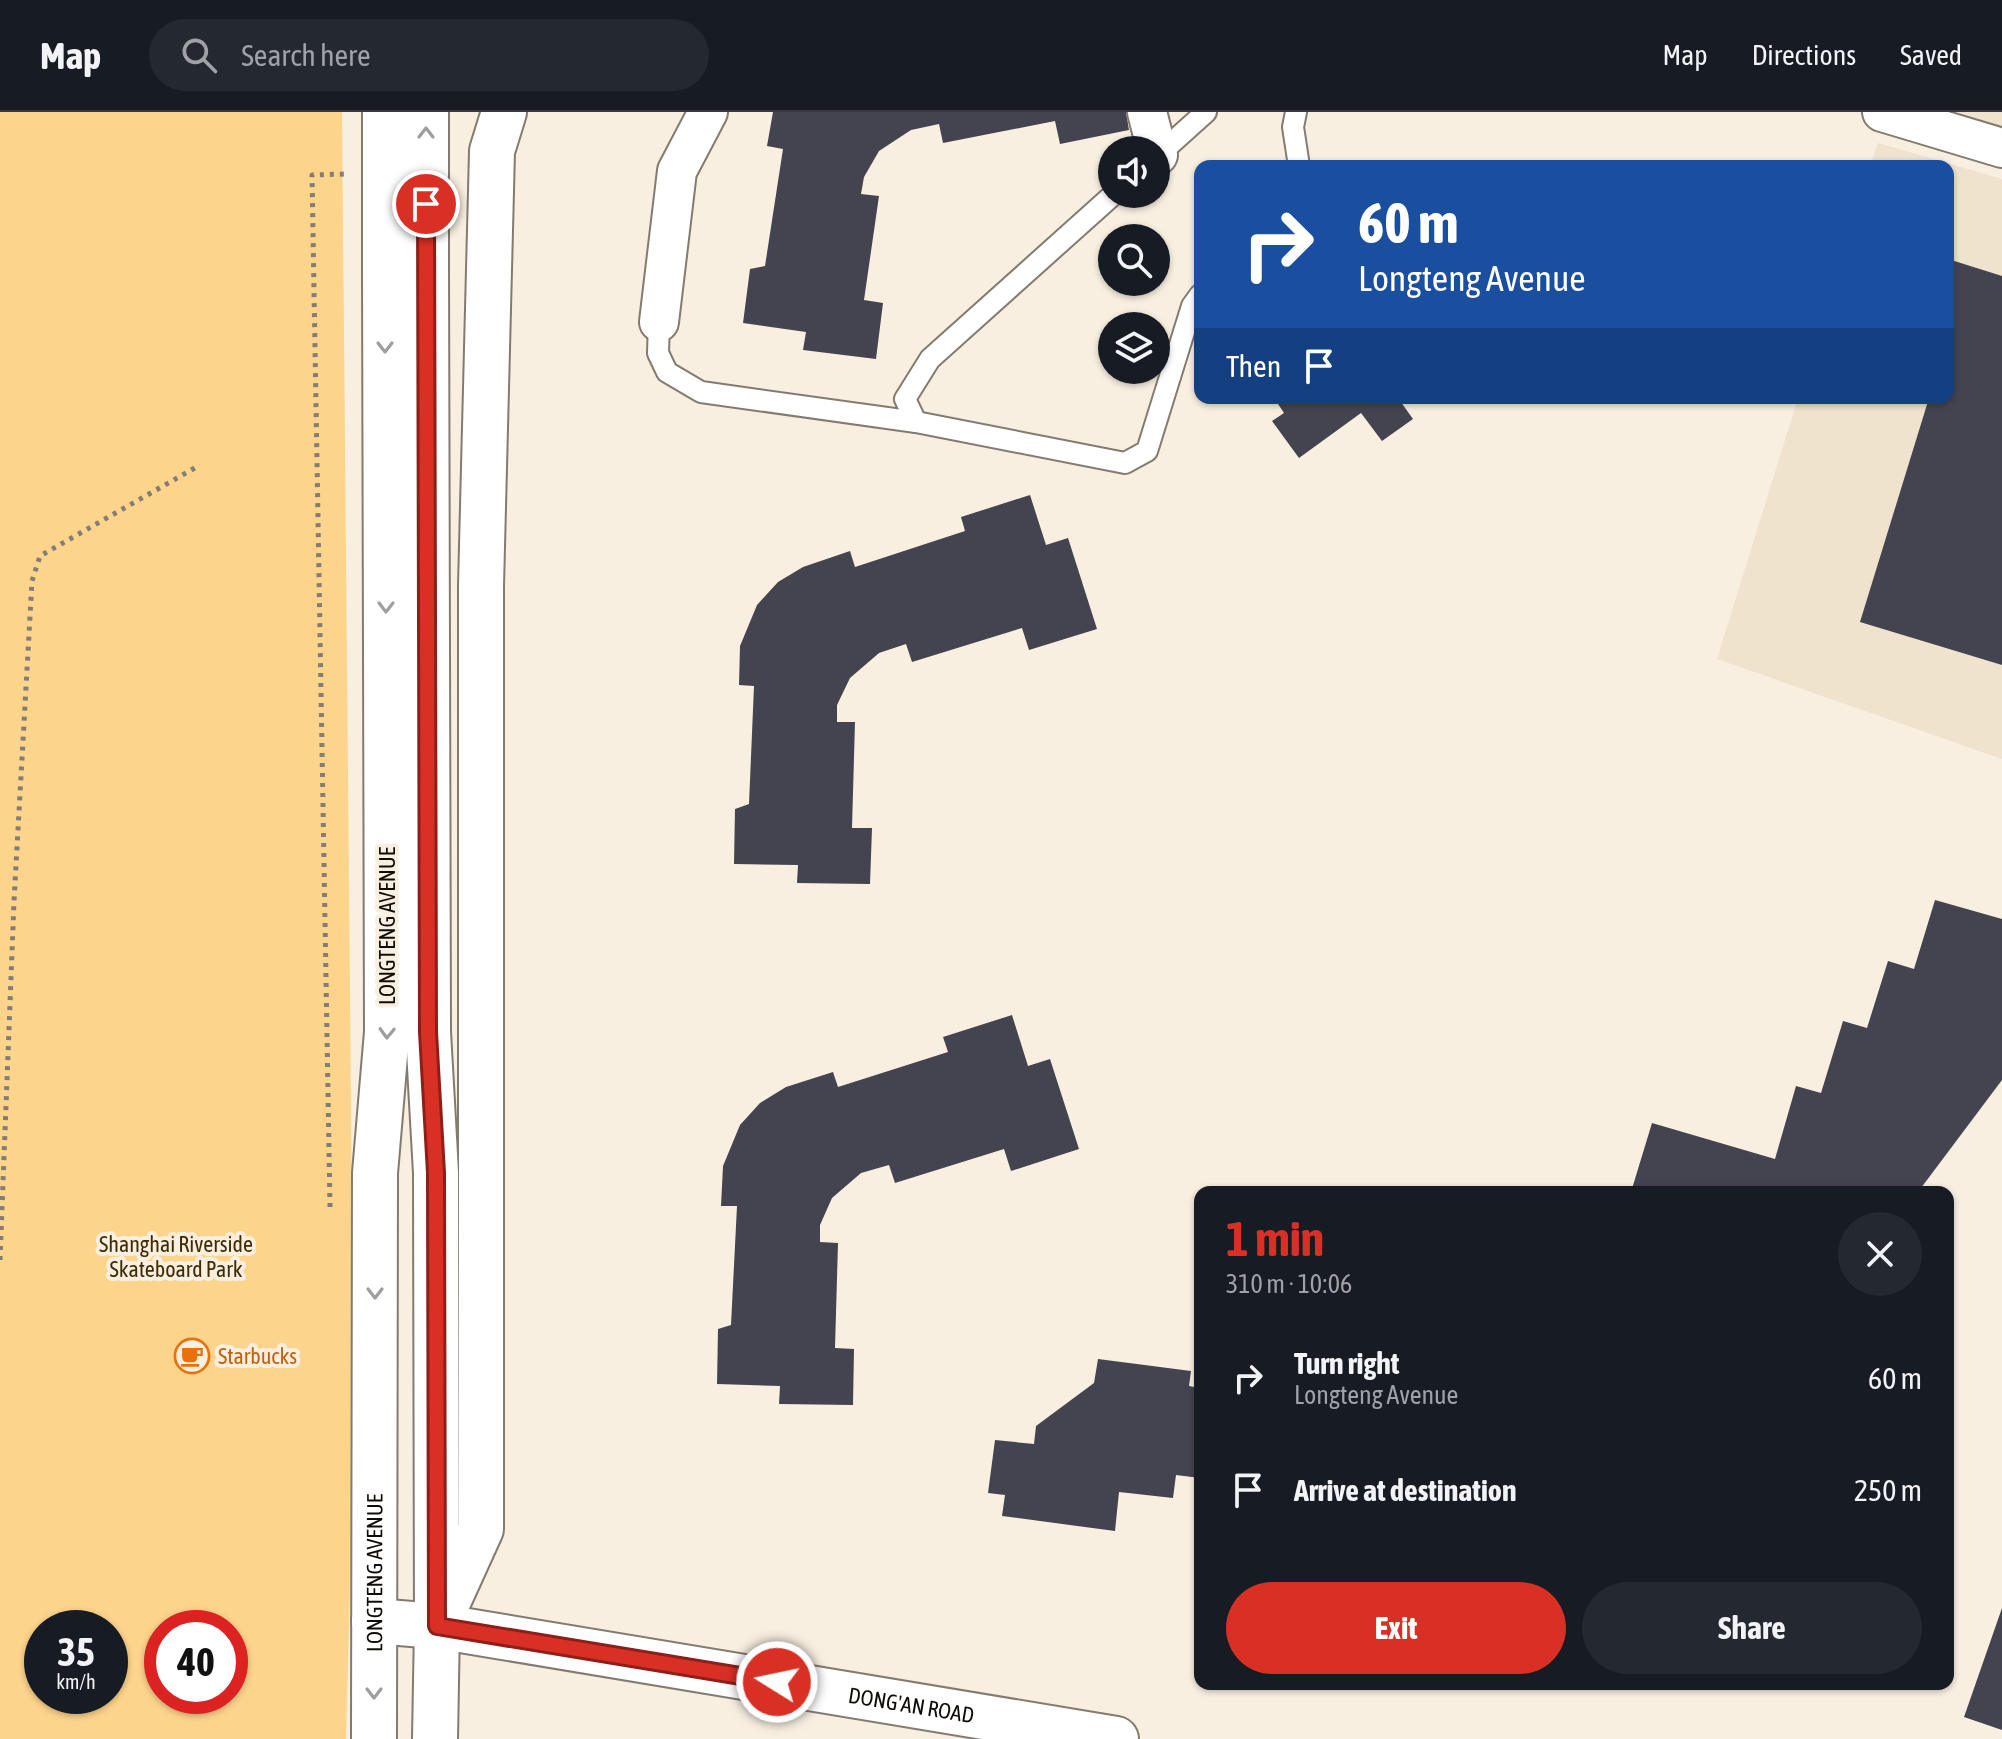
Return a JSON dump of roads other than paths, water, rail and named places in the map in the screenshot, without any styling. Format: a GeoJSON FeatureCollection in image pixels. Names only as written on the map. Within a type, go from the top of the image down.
{"type":"FeatureCollection","features":[{"type":"Feature","properties":{"kind":"main road","name":"LONGTENG AVENUE"},"geometry":{"type":"LineString","coordinates":[[385,112],[407,898],[428,1046],[436,1173],[435,1739]]}},
{"type":"Feature","properties":{"kind":"main road","name":"LONGTENG AVENUE"},"geometry":{"type":"LineString","coordinates":[[374,1739],[375,1173],[387,1032],[407,898],[426,112]]}},
{"type":"Feature","properties":{"kind":"main road"},"geometry":{"type":"LineString","coordinates":[[437,1626],[481,1529],[481,586],[492,151],[504,112]]}},
{"type":"Feature","properties":{"kind":"main road","name":"DONG'AN ROAD"},"geometry":{"type":"LineString","coordinates":[[374,1621],[437,1626],[1116,1739]]}},
{"type":"Feature","properties":{"kind":"street"},"geometry":{"type":"LineString","coordinates":[[659,322],[677,171],[708,112]]}},
{"type":"Feature","properties":{"kind":"street"},"geometry":{"type":"LineString","coordinates":[[1147,112],[1152,136]]}},
{"type":"Feature","properties":{"kind":"street"},"geometry":{"type":"LineString","coordinates":[[1882,112],[2002,148]]}},
{"type":"Feature","properties":{"kind":"lane"},"geometry":{"type":"LineString","coordinates":[[1170,144],[1206,112]]}},
{"type":"Feature","properties":{"kind":"lane"},"geometry":{"type":"LineString","coordinates":[[1296,112],[1293,127],[1298,160]]}},
{"type":"Feature","properties":{"kind":"lane"},"geometry":{"type":"LineString","coordinates":[[916,422],[905,399],[930,359],[1098,208]]}},
{"type":"Feature","properties":{"kind":"lane"},"geometry":{"type":"LineString","coordinates":[[659,322],[658,353],[667,372],[701,392],[916,422],[1125,463],[1147,451],[1194,303]]}},
{"type":"Feature","properties":{"kind":"place","name":"Starbucks"},"geometry":{"type":"Point","coordinates":[192,1356]}},
{"type":"Feature","properties":{"kind":"park label","name":"Shanghai Riverside Skateboard Park"},"geometry":{"type":"Point","coordinates":[176,1256]}}]}
